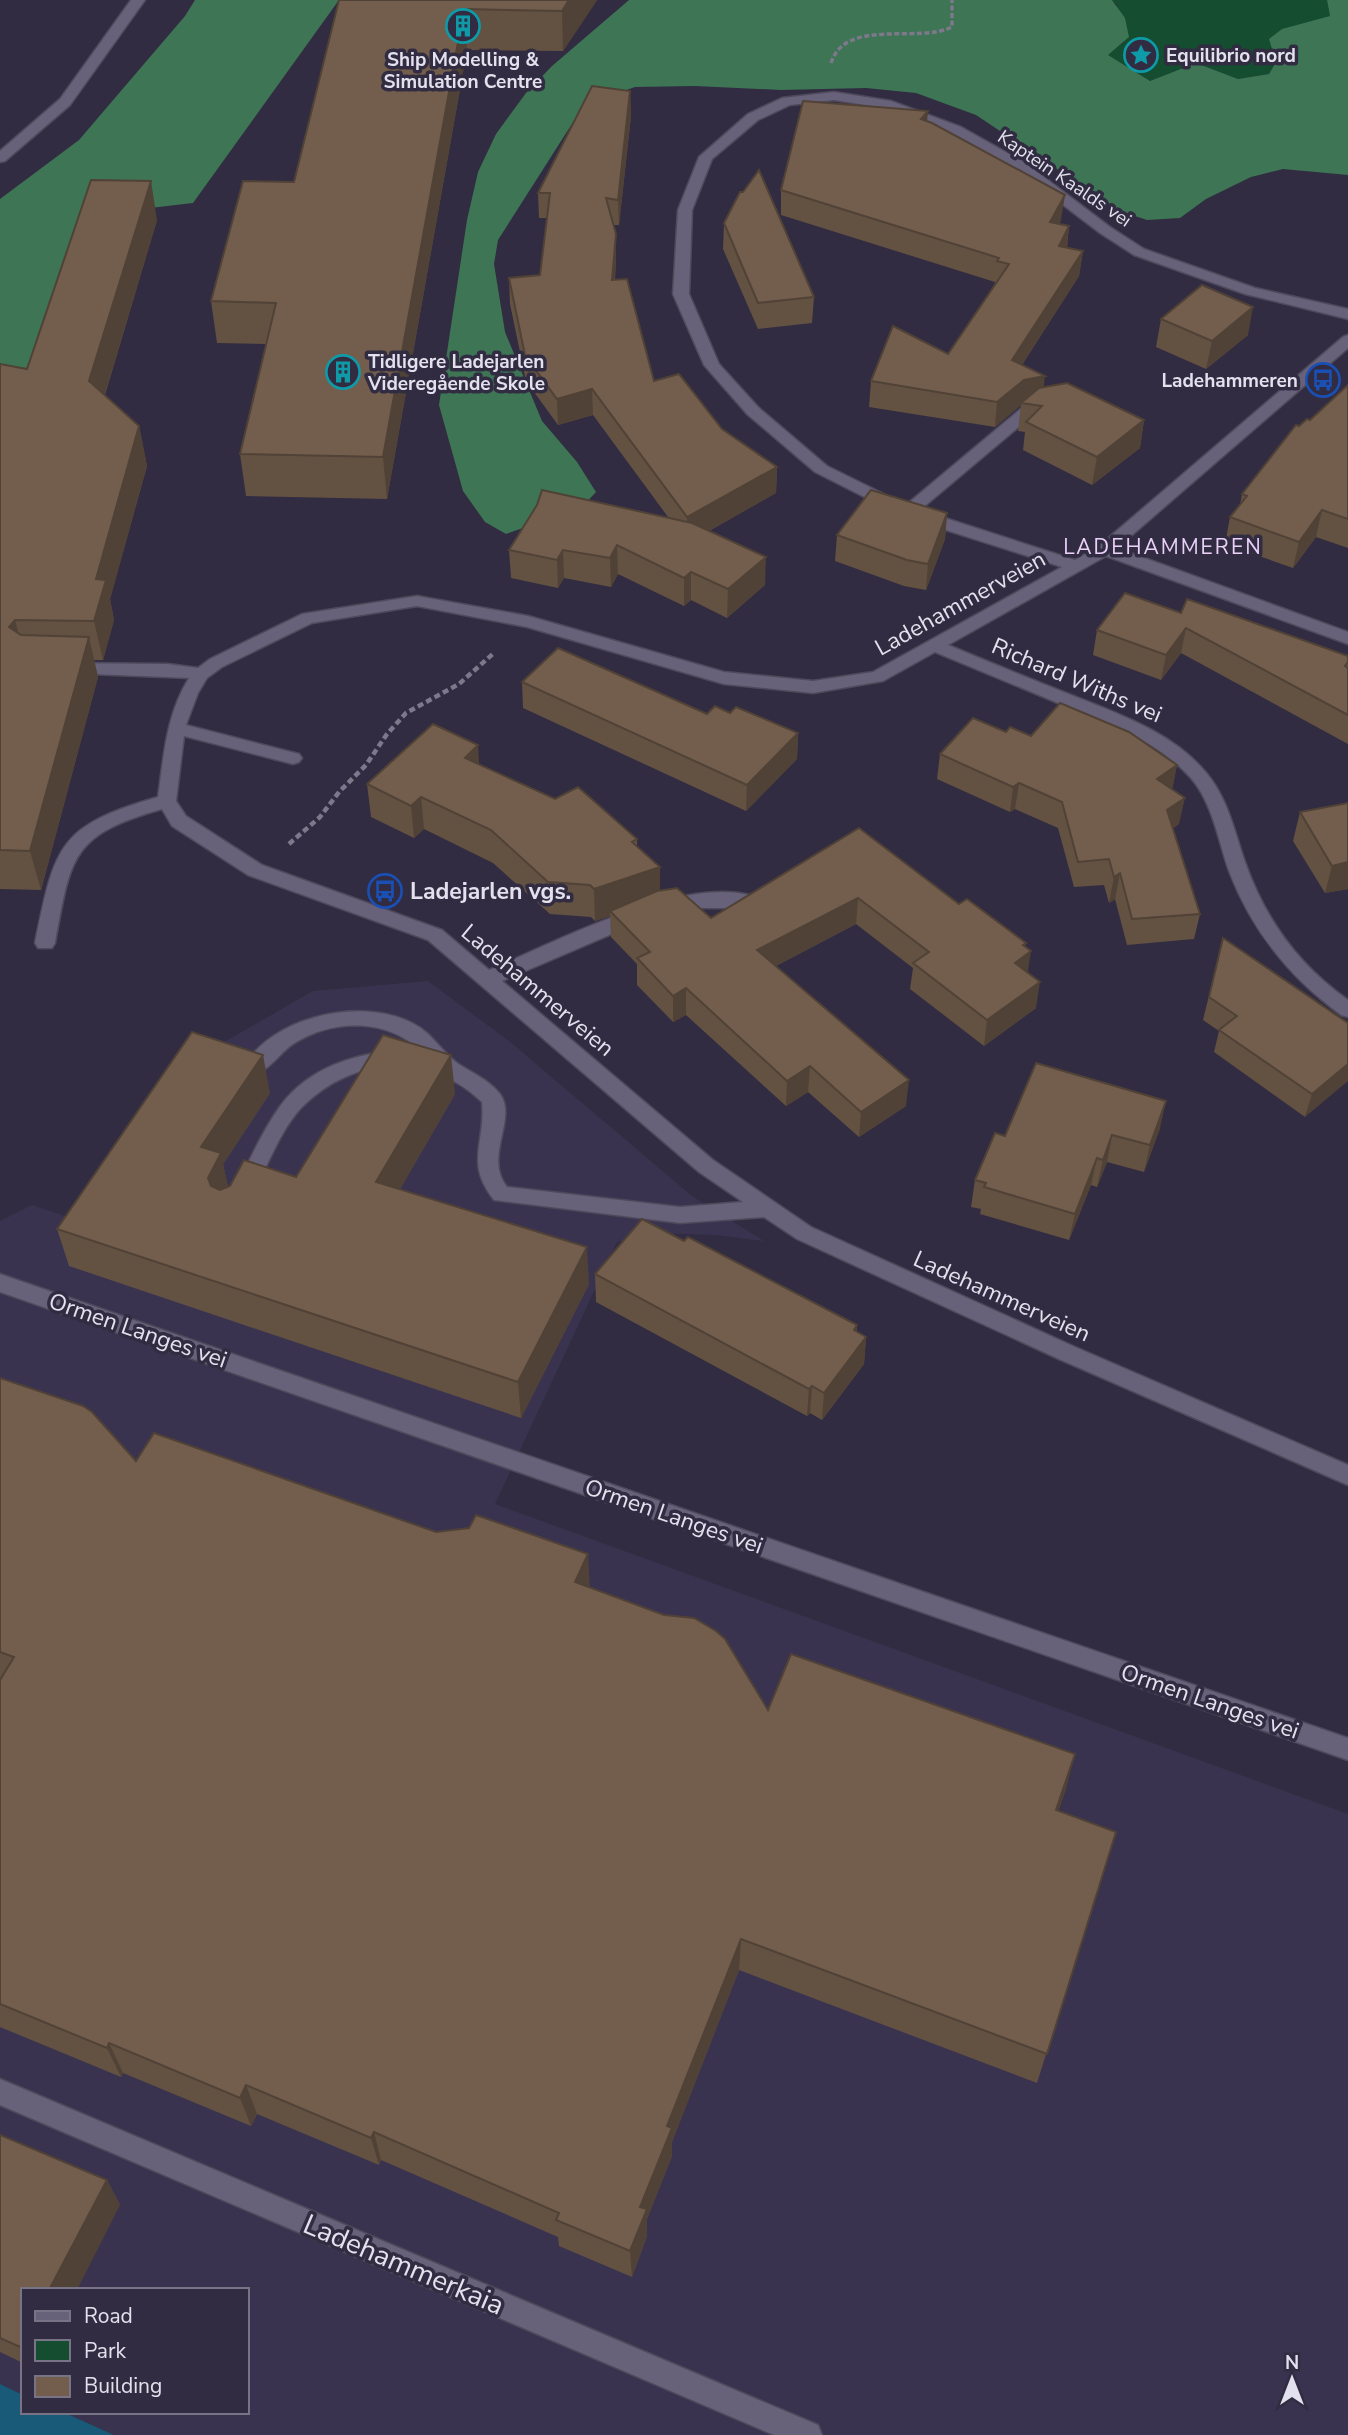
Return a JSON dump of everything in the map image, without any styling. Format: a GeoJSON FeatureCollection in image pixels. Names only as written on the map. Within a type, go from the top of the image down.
{"type":"FeatureCollection","features":[{"type":"Feature","properties":{"kind":"street"},"geometry":{"type":"LineString","coordinates":[[0,158],[65,102],[138,0]]}},
{"type":"Feature","properties":{"kind":"street","name":"Kaptein Kaalds vei"},"geometry":{"type":"LineString","coordinates":[[1077,566],[908,512],[821,469],[753,411],[712,365],[681,294],[685,209],[706,157],[753,117],[787,101],[834,96],[886,104],[956,131],[1022,167],[1105,230],[1139,252],[1250,291],[1348,314]]}},
{"type":"Feature","properties":{"kind":"street","name":"Ladehammerveien"},"geometry":{"type":"LineString","coordinates":[[201,674],[216,663],[308,618],[417,601],[528,622],[724,678],[813,687],[877,677],[1105,550],[1348,340]]}},
{"type":"Feature","properties":{"kind":"street"},"geometry":{"type":"LineString","coordinates":[[908,512],[1030,410],[1064,404]]}},
{"type":"Feature","properties":{"kind":"street"},"geometry":{"type":"LineString","coordinates":[[1105,550],[1348,638]]}},
{"type":"Feature","properties":{"kind":"street","name":"Richard Withs vei"},"geometry":{"type":"LineString","coordinates":[[936,646],[1127,725],[1168,747],[1199,775],[1218,810],[1239,872],[1269,936],[1315,988],[1348,1010]]}},
{"type":"Feature","properties":{"kind":"street"},"geometry":{"type":"LineString","coordinates":[[45,666],[168,670],[201,674],[189,694],[176,728],[167,801],[127,812],[94,826],[71,846],[58,880],[45,943]]}},
{"type":"Feature","properties":{"kind":"street"},"geometry":{"type":"LineString","coordinates":[[176,728],[293,758]]}},
{"type":"Feature","properties":{"kind":"street","name":"Ladehammerveien"},"geometry":{"type":"LineString","coordinates":[[167,801],[178,821],[255,870],[435,935],[706,1166],[804,1233],[1067,1353],[1348,1475]]}},
{"type":"Feature","properties":{"kind":"street"},"geometry":{"type":"LineString","coordinates":[[487,979],[653,909],[700,901],[746,901]]}},
{"type":"Feature","properties":{"kind":"street"},"geometry":{"type":"LineString","coordinates":[[252,1069],[285,1039],[311,1026],[346,1018],[377,1020],[403,1026],[448,1066]]}},
{"type":"Feature","properties":{"kind":"street"},"geometry":{"type":"LineString","coordinates":[[236,1206],[291,1105],[315,1082],[374,1059],[404,1059],[448,1066],[468,1075],[492,1100],[493,1126],[485,1158],[490,1183],[500,1194],[680,1215],[768,1208]]}},
{"type":"Feature","properties":{"kind":"street","name":"Ormen Langes vei"},"geometry":{"type":"LineString","coordinates":[[0,1283],[1348,1749]]}},
{"type":"Feature","properties":{"kind":"street","name":"Ladehammerkaia"},"geometry":{"type":"LineString","coordinates":[[0,2092],[808,2435]]}},
{"type":"Feature","properties":{"kind":"path"},"geometry":{"type":"LineString","coordinates":[[860,36],[940,33],[952,27],[952,0]]}},
{"type":"Feature","properties":{"kind":"path"},"geometry":{"type":"LineString","coordinates":[[255,870],[320,817],[339,792],[366,765],[387,734],[406,713],[459,684],[528,622]]}},
{"type":"Feature","properties":{"kind":"shaded area"},"geometry":{"type":"Polygon","coordinates":[[[428,981],[509,1041],[692,1196],[764,1241],[716,1235],[652,1233],[617,1242],[495,1504],[1348,1814],[1348,2435],[114,2435],[67,2414],[248,2414],[248,2288],[21,2288],[21,2394],[0,2384],[0,1221],[32,1205],[92,1225],[207,1052],[313,991],[428,981]]]}},
{"type":"Feature","properties":{"kind":"green space"},"geometry":{"type":"Polygon","coordinates":[[[195,0],[339,0],[193,203],[99,214],[0,442],[0,199],[79,140],[185,16],[195,0]]]}},
{"type":"Feature","properties":{"kind":"green space"},"geometry":{"type":"Polygon","coordinates":[[[629,0],[1112,0],[1125,18],[1129,37],[1108,55],[1150,81],[1196,63],[1238,79],[1269,74],[1276,62],[1269,39],[1282,29],[1330,16],[1327,0],[1348,0],[1348,175],[1283,169],[1251,177],[1206,199],[1180,218],[1147,220],[1120,211],[976,115],[916,93],[866,88],[781,90],[695,86],[635,87],[601,99],[577,116],[498,240],[494,264],[505,332],[542,421],[577,462],[596,492],[582,507],[506,534],[485,522],[463,491],[439,405],[467,220],[478,172],[496,134],[526,93],[552,66],[629,0]]]}},
{"type":"Feature","properties":{"kind":"green space"},"geometry":{"type":"Polygon","coordinates":[[[1112,0],[1327,0],[1330,16],[1276,62],[1269,74],[1238,79],[1196,63],[1150,81],[1107,55],[1124,42],[1117,5],[1112,0]]]}},
{"type":"Feature","properties":{"kind":"water"},"geometry":{"type":"Polygon","coordinates":[[[0,2384],[21,2394],[21,2414],[67,2414],[114,2435],[0,2435],[0,2384]]]}},
{"type":"Feature","properties":{"kind":"building"},"geometry":{"type":"Polygon","coordinates":[[[339,0],[569,0],[562,11],[464,9],[383,457],[240,454],[276,303],[211,301],[243,181],[294,182],[339,0]]]}},
{"type":"Feature","properties":{"kind":"building"},"geometry":{"type":"Polygon","coordinates":[[[592,86],[630,91],[618,200],[606,198],[616,234],[612,280],[627,279],[654,381],[679,374],[722,429],[777,467],[687,517],[592,389],[557,399],[525,355],[509,278],[540,275],[550,193],[538,193],[592,86]]]}},
{"type":"Feature","properties":{"kind":"building"},"geometry":{"type":"Polygon","coordinates":[[[803,101],[928,111],[921,119],[1065,195],[1050,222],[1069,226],[1059,246],[1083,251],[1012,360],[1045,376],[1024,380],[997,402],[871,381],[893,326],[948,354],[1009,264],[997,261],[999,258],[781,190],[803,101]]]}},
{"type":"Feature","properties":{"kind":"building"},"geometry":{"type":"Polygon","coordinates":[[[759,170],[814,297],[758,303],[724,223],[740,192],[743,192],[759,170]]]}},
{"type":"Feature","properties":{"kind":"building"},"geometry":{"type":"Polygon","coordinates":[[[91,180],[151,181],[89,381],[139,426],[96,579],[106,580],[94,621],[15,620],[9,627],[21,635],[89,637],[30,851],[0,850],[0,364],[27,369],[91,180]]]}},
{"type":"Feature","properties":{"kind":"building"},"geometry":{"type":"Polygon","coordinates":[[[1202,285],[1253,307],[1212,341],[1161,319],[1202,285]]]}},
{"type":"Feature","properties":{"kind":"building"},"geometry":{"type":"Polygon","coordinates":[[[1067,383],[1144,420],[1097,457],[1026,422],[1042,406],[1021,403],[1039,388],[1067,383]]]}},
{"type":"Feature","properties":{"kind":"building"},"geometry":{"type":"Polygon","coordinates":[[[1348,385],[1348,519],[1322,510],[1299,542],[1230,517],[1247,496],[1242,494],[1296,425],[1310,420],[1348,385]]]}},
{"type":"Feature","properties":{"kind":"building"},"geometry":{"type":"Polygon","coordinates":[[[542,490],[692,523],[766,557],[728,589],[691,572],[684,578],[617,545],[610,558],[563,550],[557,560],[509,550],[537,505],[542,490]]]}},
{"type":"Feature","properties":{"kind":"building"},"geometry":{"type":"Polygon","coordinates":[[[871,490],[947,513],[928,564],[907,560],[837,535],[871,490]]]}},
{"type":"Feature","properties":{"kind":"building"},"geometry":{"type":"Polygon","coordinates":[[[1125,593],[1181,613],[1187,599],[1348,656],[1345,666],[1348,668],[1348,715],[1186,628],[1166,655],[1097,630],[1125,593]]]}},
{"type":"Feature","properties":{"kind":"building"},"geometry":{"type":"Polygon","coordinates":[[[558,648],[707,714],[715,706],[730,713],[736,707],[798,733],[747,785],[522,682],[558,648]]]}},
{"type":"Feature","properties":{"kind":"building"},"geometry":{"type":"Polygon","coordinates":[[[1060,703],[1129,732],[1177,765],[1157,779],[1185,798],[1167,810],[1200,914],[1132,919],[1120,873],[1114,877],[1109,859],[1078,862],[1062,802],[1019,783],[1013,787],[940,754],[973,718],[1006,732],[1010,727],[1031,736],[1060,703]]]}},
{"type":"Feature","properties":{"kind":"building"},"geometry":{"type":"Polygon","coordinates":[[[433,724],[478,745],[465,758],[555,799],[578,787],[637,839],[632,842],[660,867],[594,889],[590,885],[548,882],[491,830],[421,797],[411,806],[367,784],[433,724]]]}},
{"type":"Feature","properties":{"kind":"building"},"geometry":{"type":"Polygon","coordinates":[[[1348,803],[1348,862],[1332,866],[1300,812],[1348,803]]]}},
{"type":"Feature","properties":{"kind":"building"},"geometry":{"type":"Polygon","coordinates":[[[859,828],[959,904],[967,899],[1026,943],[1023,945],[1031,951],[1015,963],[1040,982],[987,1020],[913,963],[929,952],[858,898],[757,950],[909,1080],[861,1112],[810,1066],[787,1081],[686,988],[673,996],[637,958],[650,952],[610,911],[657,891],[677,888],[711,918],[859,828]]]}},
{"type":"Feature","properties":{"kind":"building"},"geometry":{"type":"Polygon","coordinates":[[[1223,938],[1348,1023],[1348,1064],[1312,1094],[1219,1030],[1237,1016],[1209,997],[1223,938]]]}},
{"type":"Feature","properties":{"kind":"building"},"geometry":{"type":"Polygon","coordinates":[[[192,1032],[263,1055],[201,1147],[221,1153],[208,1178],[211,1186],[220,1190],[230,1186],[244,1160],[296,1177],[383,1035],[451,1055],[376,1182],[587,1247],[518,1382],[57,1229],[192,1032]]]}},
{"type":"Feature","properties":{"kind":"building"},"geometry":{"type":"Polygon","coordinates":[[[1036,1063],[1166,1101],[1150,1145],[1112,1135],[1103,1160],[1097,1158],[1075,1214],[984,1187],[986,1183],[975,1180],[995,1133],[1005,1136],[1036,1063]]]}},
{"type":"Feature","properties":{"kind":"building"},"geometry":{"type":"Polygon","coordinates":[[[642,1219],[684,1241],[688,1237],[857,1325],[854,1330],[866,1337],[824,1393],[812,1386],[809,1389],[595,1274],[642,1219]]]}},
{"type":"Feature","properties":{"kind":"building"},"geometry":{"type":"Polygon","coordinates":[[[0,1378],[83,1406],[92,1412],[136,1461],[154,1433],[436,1532],[469,1528],[476,1515],[588,1554],[575,1582],[664,1615],[694,1618],[716,1631],[725,1639],[768,1710],[791,1654],[1075,1754],[1056,1810],[1116,1832],[1047,2054],[741,1939],[667,2126],[672,2128],[640,2207],[647,2209],[630,2251],[556,2220],[559,2213],[374,2132],[371,2138],[246,2085],[240,2098],[109,2043],[107,2048],[0,2004],[0,1680],[14,1657],[0,1652],[0,1378]]]}},
{"type":"Feature","properties":{"kind":"building"},"geometry":{"type":"Polygon","coordinates":[[[0,2135],[107,2180],[50,2288],[21,2288],[20,2347],[0,2338],[0,2135]]]}},
{"type":"Feature","properties":{"kind":"place","name":"Ship Modelling & Simulation Centre"},"geometry":{"type":"Point","coordinates":[463,26]}},
{"type":"Feature","properties":{"kind":"place","name":"Equilibrio nord"},"geometry":{"type":"Point","coordinates":[1141,55]}},
{"type":"Feature","properties":{"kind":"place","name":"Tidligere Ladejarlen Videregående Skole"},"geometry":{"type":"Point","coordinates":[343,372]}},
{"type":"Feature","properties":{"kind":"place","name":"Ladehammeren"},"geometry":{"type":"Point","coordinates":[1323,380]}},
{"type":"Feature","properties":{"kind":"place","name":"Ladejarlen vgs."},"geometry":{"type":"Point","coordinates":[385,891]}},
{"type":"Feature","properties":{"kind":"district","name":"LADEHAMMEREN"},"geometry":{"type":"Point","coordinates":[1163,547]}}]}
